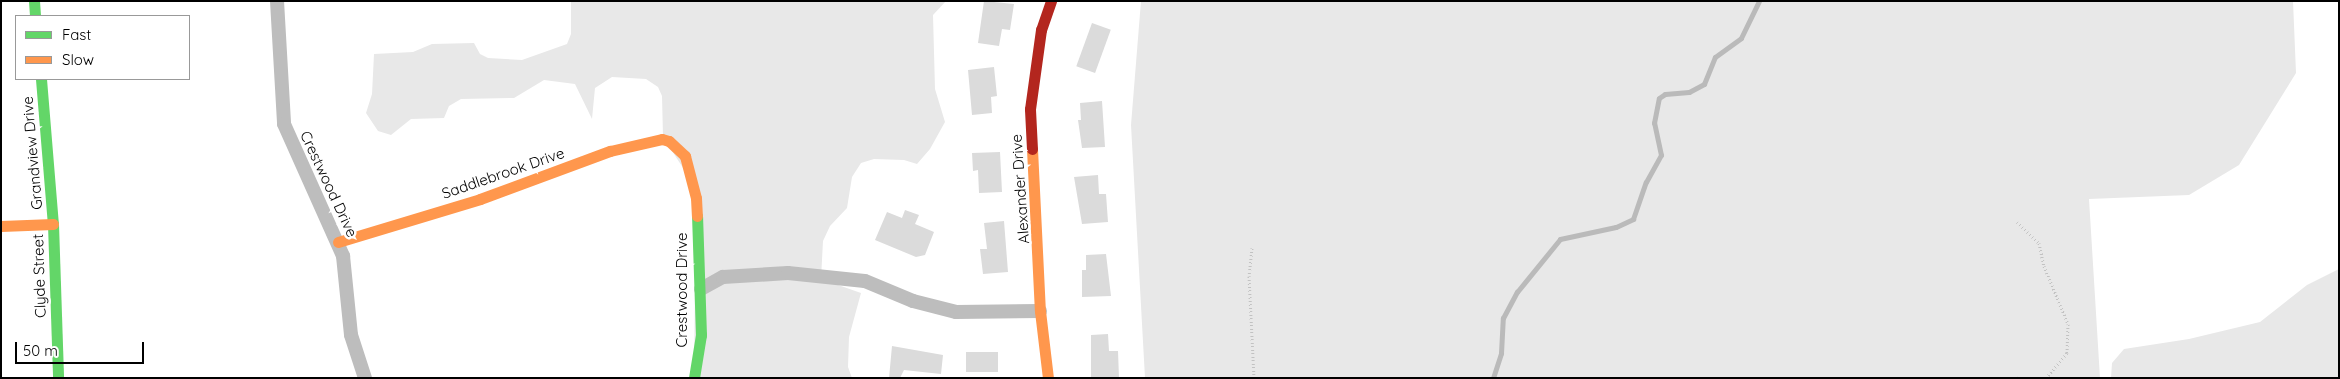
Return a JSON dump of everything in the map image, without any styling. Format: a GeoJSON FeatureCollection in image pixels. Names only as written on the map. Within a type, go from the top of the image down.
{"type":"FeatureCollection","features":[{"type":"Feature","properties":{"kind":"street"},"geometry":{"type":"LineString","coordinates":[[34,1],[35,15]]}},
{"type":"Feature","properties":{"kind":"street","name":"Crestwood Drive"},"geometry":{"type":"LineString","coordinates":[[277,1],[284,124],[301,166],[338,242],[346,271],[351,335],[364,378]]}},
{"type":"Feature","properties":{"kind":"street","name":"Alexander Drive"},"geometry":{"type":"LineString","coordinates":[[1048,378],[1040,312],[1030,109],[1041,30],[1051,1]]}},
{"type":"Feature","properties":{"kind":"street","name":"Grandview Drive"},"geometry":{"type":"LineString","coordinates":[[40,80],[52,224]]}},
{"type":"Feature","properties":{"kind":"street","name":"Saddlebrook Drive"},"geometry":{"type":"LineString","coordinates":[[338,242],[480,199],[610,151],[662,139],[677,146]]}},
{"type":"Feature","properties":{"kind":"street","name":"Crestwood Drive"},"geometry":{"type":"LineString","coordinates":[[677,146],[685,156],[696,198],[701,289],[701,335],[694,378]]}},
{"type":"Feature","properties":{"kind":"street","name":"Clyde Street"},"geometry":{"type":"LineString","coordinates":[[1,226],[52,224],[58,378]]}},
{"type":"Feature","properties":{"kind":"street"},"geometry":{"type":"LineString","coordinates":[[701,289],[723,277],[788,273],[865,281],[914,301],[956,312],[1040,312]]}},
{"type":"Feature","properties":{"kind":"path"},"geometry":{"type":"LineString","coordinates":[[2016,222],[2038,243],[2044,266],[2068,324],[2067,353],[2046,378]]}},
{"type":"Feature","properties":{"kind":"path"},"geometry":{"type":"LineString","coordinates":[[1252,248],[1249,276],[1254,378]]}},
{"type":"Feature","properties":{"kind":"shaded area"},"geometry":{"type":"Polygon","coordinates":[[[571,1],[946,1],[933,15],[935,89],[945,122],[930,149],[917,164],[904,160],[874,159],[861,163],[852,177],[847,208],[830,226],[823,241],[821,279],[861,293],[849,337],[848,367],[852,378],[694,378],[696,188],[663,137],[662,96],[658,87],[646,79],[612,77],[595,88],[592,119],[575,84],[544,80],[514,98],[461,99],[449,106],[444,118],[411,119],[391,135],[378,131],[366,113],[372,94],[374,54],[413,52],[432,44],[474,43],[480,54],[488,58],[522,60],[567,44],[571,34],[571,1]]]}},
{"type":"Feature","properties":{"kind":"shaded area"},"geometry":{"type":"Polygon","coordinates":[[[1141,1],[2293,1],[2296,73],[2239,165],[2189,195],[2089,199],[2100,378],[1145,378],[1131,125],[1141,1]]]}},
{"type":"Feature","properties":{"kind":"shaded area"},"geometry":{"type":"Polygon","coordinates":[[[2339,269],[2339,378],[2111,378],[2112,363],[2124,349],[2189,339],[2260,322],[2307,285],[2339,269]]]}},
{"type":"Feature","properties":{"kind":"building"},"geometry":{"type":"Polygon","coordinates":[[[984,1],[1014,4],[1010,30],[1002,29],[999,46],[978,43],[984,1]]]}},
{"type":"Feature","properties":{"kind":"building"},"geometry":{"type":"Polygon","coordinates":[[[1092,23],[1111,30],[1095,73],[1076,66],[1092,23]]]}},
{"type":"Feature","properties":{"kind":"building"},"geometry":{"type":"Polygon","coordinates":[[[994,67],[997,96],[991,97],[992,113],[972,115],[968,70],[994,67]]]}},
{"type":"Feature","properties":{"kind":"building"},"geometry":{"type":"Polygon","coordinates":[[[1102,101],[1105,147],[1082,148],[1078,120],[1081,120],[1080,103],[1102,101]]]}},
{"type":"Feature","properties":{"kind":"building"},"geometry":{"type":"Polygon","coordinates":[[[1000,152],[1002,192],[979,193],[978,170],[973,171],[972,153],[1000,152]]]}},
{"type":"Feature","properties":{"kind":"building"},"geometry":{"type":"Polygon","coordinates":[[[1098,175],[1099,194],[1106,194],[1108,222],[1082,224],[1074,177],[1098,175]]]}},
{"type":"Feature","properties":{"kind":"building"},"geometry":{"type":"Polygon","coordinates":[[[905,210],[919,215],[915,224],[934,232],[925,255],[916,257],[875,240],[887,212],[902,218],[905,210]]]}},
{"type":"Feature","properties":{"kind":"building"},"geometry":{"type":"Polygon","coordinates":[[[1004,221],[1008,272],[983,274],[980,249],[987,249],[984,223],[1004,221]]]}},
{"type":"Feature","properties":{"kind":"building"},"geometry":{"type":"Polygon","coordinates":[[[1106,254],[1111,296],[1082,297],[1082,270],[1086,270],[1086,255],[1106,254]]]}},
{"type":"Feature","properties":{"kind":"building"},"geometry":{"type":"Polygon","coordinates":[[[1108,334],[1109,351],[1118,351],[1119,378],[1091,378],[1091,335],[1108,334]]]}},
{"type":"Feature","properties":{"kind":"building"},"geometry":{"type":"Polygon","coordinates":[[[892,346],[943,355],[941,374],[904,370],[900,378],[889,378],[892,346]]]}},
{"type":"Feature","properties":{"kind":"building"},"geometry":{"type":"Polygon","coordinates":[[[966,352],[998,352],[998,372],[966,372],[966,352]]]}},
{"type":"Feature","properties":{"kind":"waterway"},"geometry":{"type":"LineString","coordinates":[[1493,378],[1501,353],[1503,318],[1517,292],[1560,239],[1616,227],[1633,219],[1646,182],[1661,155],[1654,123],[1659,98],[1665,94],[1689,92],[1704,84],[1715,57],[1741,38],[1759,1]]}},
{"type":"Feature","properties":{"kind":"traffic: fast"},"geometry":{"type":"LineString","coordinates":[[34,1],[35,15]]}},
{"type":"Feature","properties":{"kind":"traffic: fast"},"geometry":{"type":"LineString","coordinates":[[41,80],[53,224],[58,378]]}},
{"type":"Feature","properties":{"kind":"traffic: fast"},"geometry":{"type":"LineString","coordinates":[[694,378],[701,335],[697,216]]}},
{"type":"Feature","properties":{"kind":"traffic: slow"},"geometry":{"type":"LineString","coordinates":[[338,242],[480,199],[610,151],[662,139],[669,141],[685,156],[696,198],[697,216]]}},
{"type":"Feature","properties":{"kind":"traffic: slow"},"geometry":{"type":"LineString","coordinates":[[1032,149],[1040,311],[1048,378]]}},
{"type":"Feature","properties":{"kind":"traffic: slow"},"geometry":{"type":"LineString","coordinates":[[1,226],[53,224]]}},
{"type":"Feature","properties":{"kind":"traffic: jam"},"geometry":{"type":"LineString","coordinates":[[1032,149],[1030,109],[1041,30],[1051,1]]}}]}
